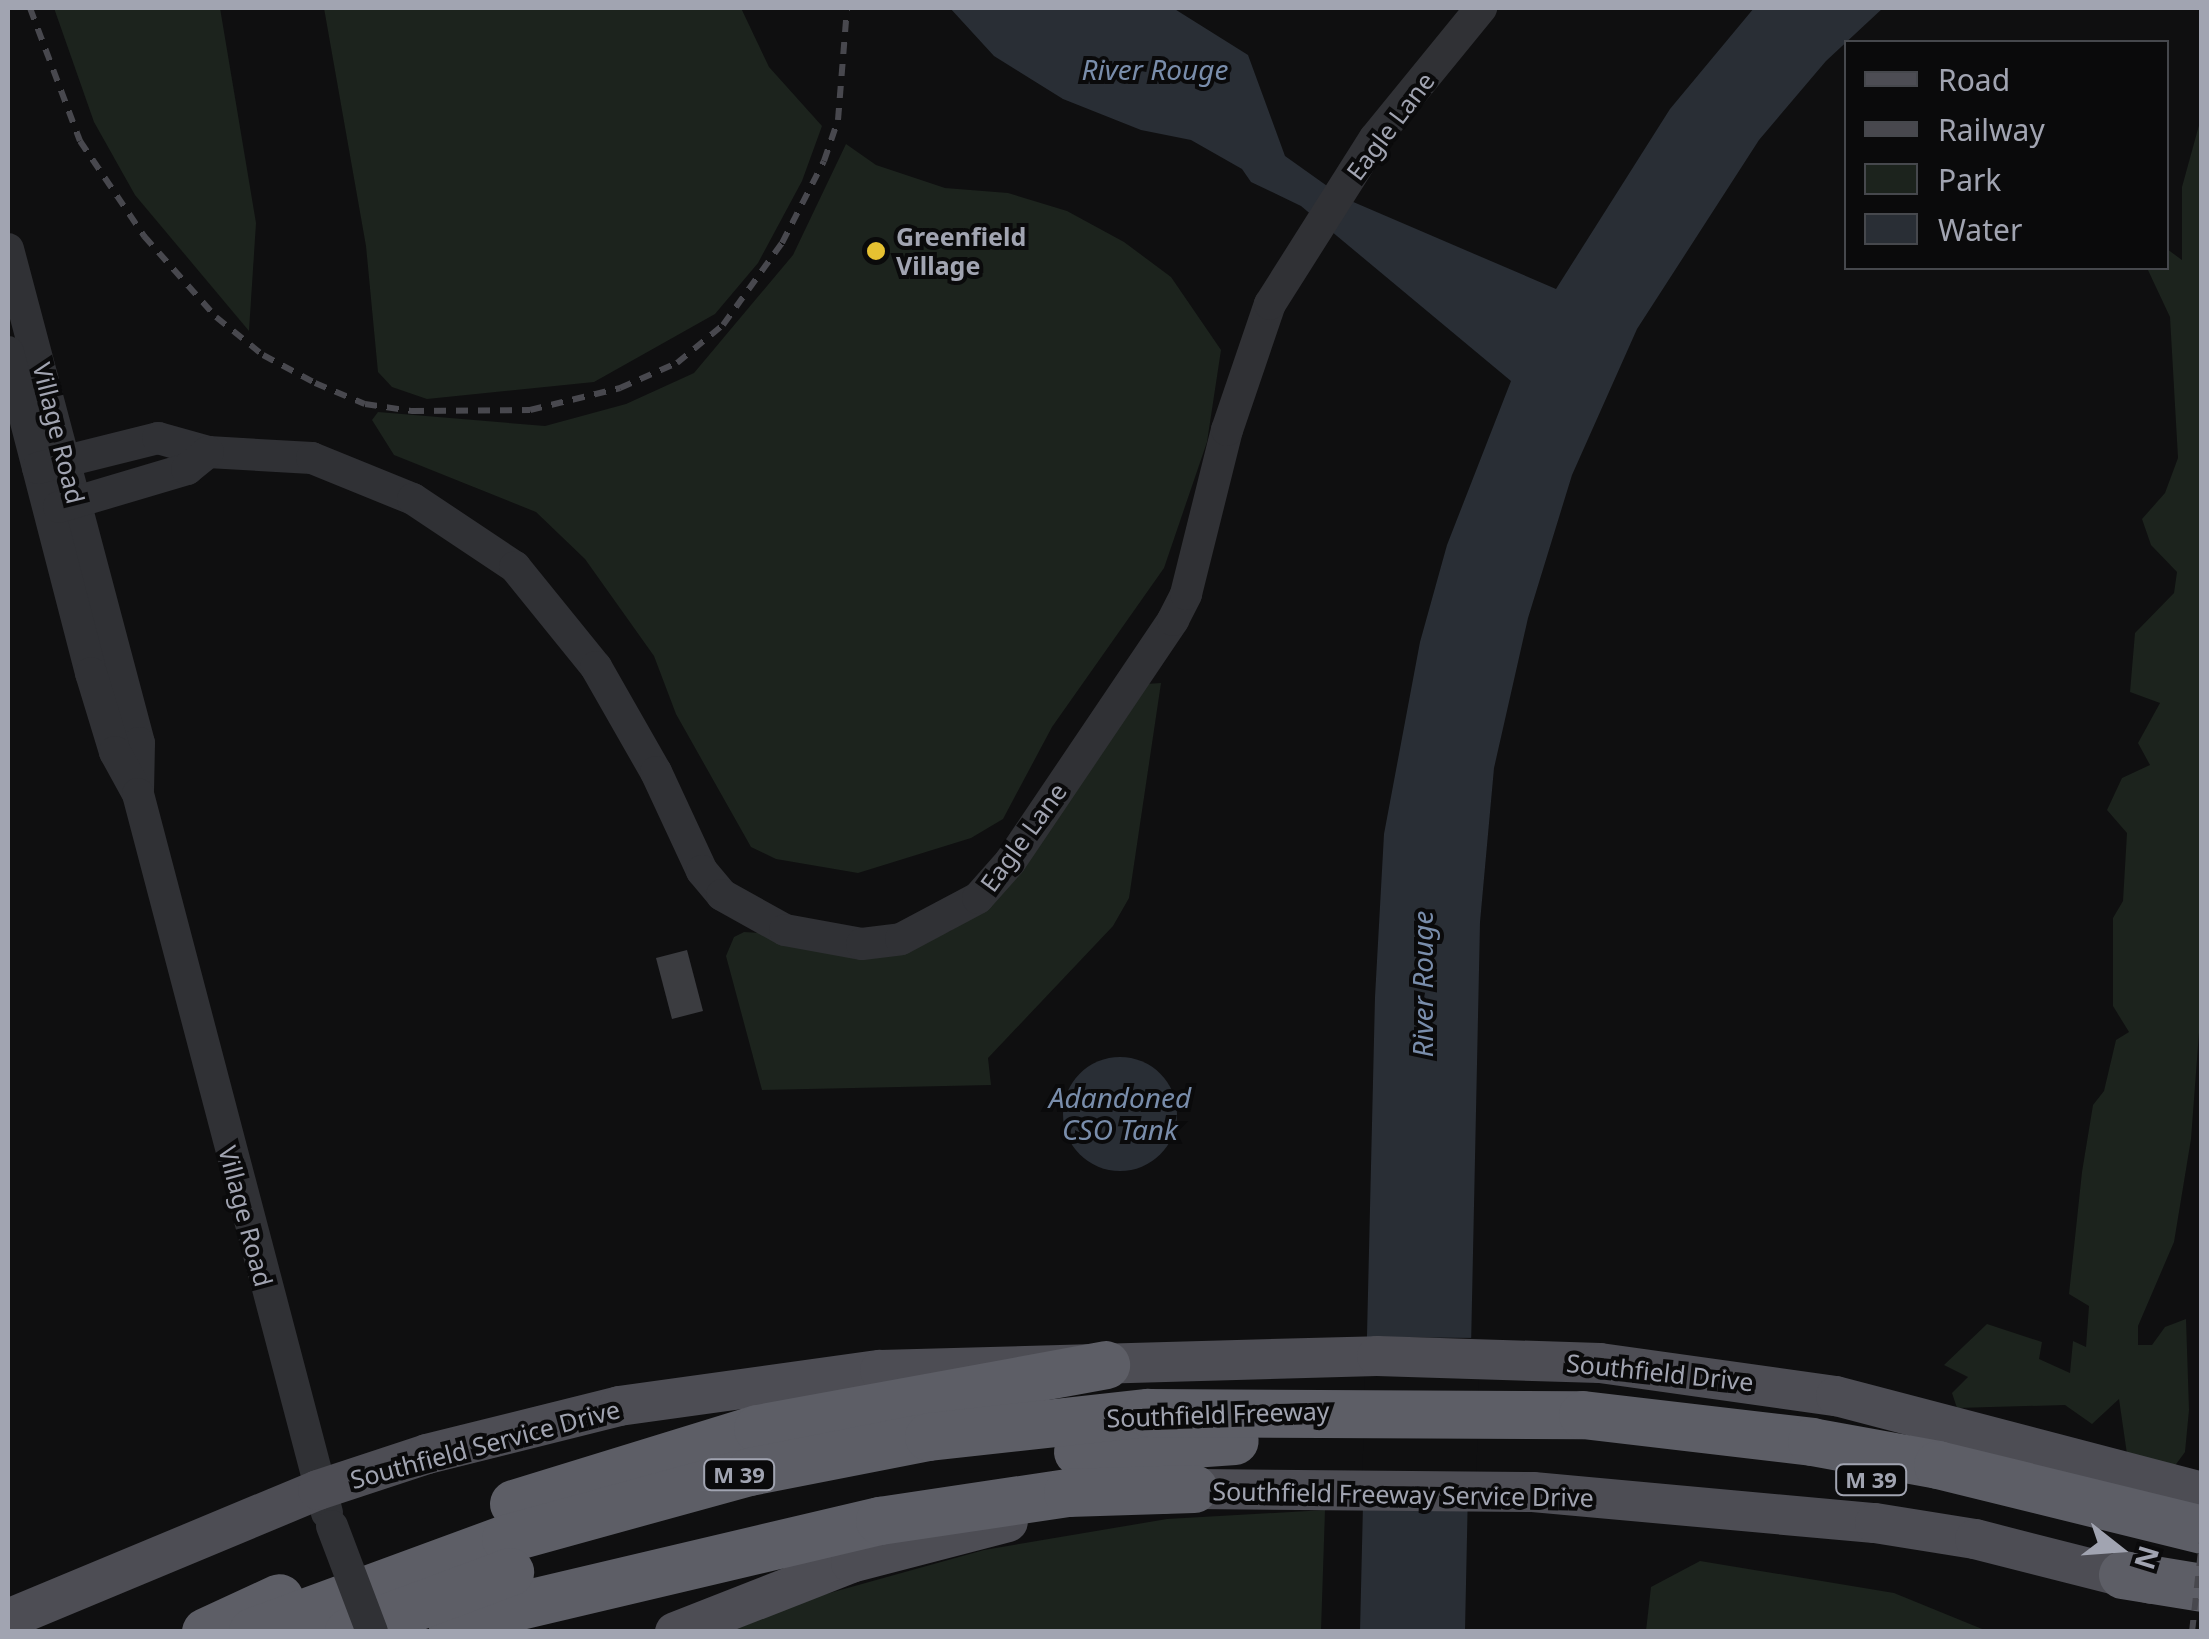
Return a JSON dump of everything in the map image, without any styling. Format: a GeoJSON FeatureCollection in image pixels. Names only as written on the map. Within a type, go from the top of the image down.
{"type":"FeatureCollection","features":[{"type":"Feature","properties":{"kind":"highway"},"geometry":{"type":"LineString","coordinates":[[206,1632],[346,1568],[645,1460],[830,1414],[1106,1365]]}},
{"type":"Feature","properties":{"kind":"highway","name":"Southfield Freeway"},"geometry":{"type":"LineString","coordinates":[[349,1632],[618,1538],[784,1498],[1249,1424]]}},
{"type":"Feature","properties":{"kind":"highway","name":"Southfield Freeway"},"geometry":{"type":"LineString","coordinates":[[253,1632],[506,1539],[750,1472],[929,1438],[1249,1424],[1534,1426],[1848,1448],[2202,1530]]}},
{"type":"Feature","properties":{"kind":"highway","name":"Southfield Freeway"},"geometry":{"type":"LineString","coordinates":[[1534,1426],[1949,1494],[2202,1559]]}},
{"type":"Feature","properties":{"kind":"highway"},"geometry":{"type":"LineString","coordinates":[[420,1632],[880,1521],[1068,1493],[1194,1488]]}},
{"type":"Feature","properties":{"kind":"highway"},"geometry":{"type":"LineString","coordinates":[[2123,1575],[2202,1588]]}},
{"type":"Feature","properties":{"kind":"main road","name":"Southfield Drive"},"geometry":{"type":"LineString","coordinates":[[1106,1365],[1254,1358],[1534,1360],[1666,1370],[1824,1394],[2202,1492]]}},
{"type":"Feature","properties":{"kind":"main road","name":"Southfield Service Drive"},"geometry":{"type":"LineString","coordinates":[[8,1619],[325,1508],[554,1420],[744,1385],[880,1370],[1106,1365]]}},
{"type":"Feature","properties":{"kind":"main road","name":"Southfield Freeway Service Drive"},"geometry":{"type":"LineString","coordinates":[[675,1632],[786,1586],[917,1544],[1194,1488],[1533,1492],[1875,1524],[2123,1575],[2202,1599]]}},
{"type":"Feature","properties":{"kind":"street","name":"Eagle Lane"},"geometry":{"type":"LineString","coordinates":[[52,464],[158,438],[208,452],[312,458],[412,498],[514,567],[596,667],[656,772],[702,871],[722,895],[785,930],[862,944],[901,939],[978,898],[1010,862],[1173,620],[1186,594],[1227,430],[1270,304],[1376,138],[1481,8]]}},
{"type":"Feature","properties":{"kind":"street","name":"Village Road"},"geometry":{"type":"LineString","coordinates":[[8,249],[115,752],[138,794],[325,1508],[372,1632]]}},
{"type":"Feature","properties":{"kind":"street","name":"Village Road"},"geometry":{"type":"LineString","coordinates":[[8,352],[52,464]]}},
{"type":"Feature","properties":{"kind":"street"},"geometry":{"type":"LineString","coordinates":[[62,506],[187,469],[208,452]]}},
{"type":"Feature","properties":{"kind":"green space"},"geometry":{"type":"Polygon","coordinates":[[[54,8],[220,8],[256,223],[249,331],[135,195],[94,122],[54,8]]]}},
{"type":"Feature","properties":{"kind":"green space"},"geometry":{"type":"Polygon","coordinates":[[[324,8],[741,8],[769,67],[822,126],[802,181],[758,263],[715,314],[594,382],[427,399],[392,387],[378,372],[366,246],[324,8]]]}},
{"type":"Feature","properties":{"kind":"green space"},"geometry":{"type":"Polygon","coordinates":[[[2201,118],[2201,1006],[2191,1139],[2174,1242],[2138,1326],[2138,1345],[2152,1345],[2165,1327],[2186,1319],[2189,1410],[2185,1452],[2174,1467],[2127,1454],[2119,1399],[2092,1424],[2065,1405],[1957,1408],[1952,1393],[1968,1377],[1944,1365],[1987,1324],[2042,1342],[2039,1359],[2070,1373],[2073,1341],[2086,1347],[2089,1306],[2069,1294],[2082,1172],[2093,1105],[2104,1091],[2116,1040],[2129,1032],[2113,1006],[2113,918],[2123,901],[2127,833],[2107,810],[2122,778],[2150,765],[2138,743],[2160,703],[2130,692],[2135,633],[2174,593],[2177,572],[2151,545],[2142,519],[2165,493],[2178,458],[2170,317],[2148,270],[2169,270],[2169,250],[2182,260],[2182,187],[2201,118]]]}},
{"type":"Feature","properties":{"kind":"green space"},"geometry":{"type":"Polygon","coordinates":[[[846,144],[876,165],[945,188],[1008,193],[1067,211],[1124,242],[1171,277],[1221,350],[1207,442],[1164,568],[1052,727],[1003,819],[971,838],[858,873],[776,859],[751,847],[676,714],[654,656],[585,559],[536,512],[394,455],[372,420],[378,412],[545,426],[626,404],[694,373],[793,255],[846,144]]]}},
{"type":"Feature","properties":{"kind":"green space"},"geometry":{"type":"Polygon","coordinates":[[[1161,683],[1129,898],[1113,926],[988,1058],[991,1085],[762,1090],[726,956],[734,937],[744,932],[922,943],[950,931],[984,910],[1146,684],[1161,683]]]}},
{"type":"Feature","properties":{"kind":"green space"},"geometry":{"type":"Polygon","coordinates":[[[1325,1510],[1321,1631],[730,1632],[808,1599],[984,1550],[1167,1519],[1325,1510]]]}},
{"type":"Feature","properties":{"kind":"green space"},"geometry":{"type":"Polygon","coordinates":[[[1700,1561],[1894,1593],[1987,1631],[1646,1631],[1651,1587],[1700,1561]]]}},
{"type":"Feature","properties":{"kind":"water","name":"River Rouge"},"geometry":{"type":"Polygon","coordinates":[[[950,8],[1173,8],[1248,55],[1285,156],[1344,198],[1556,289],[1670,109],[1754,8],[1883,8],[1844,40],[1759,140],[1637,329],[1572,475],[1528,618],[1494,768],[1480,922],[1465,1631],[1360,1631],[1375,997],[1384,834],[1420,642],[1447,545],[1511,381],[1301,206],[1251,182],[1242,169],[1191,140],[1141,130],[1063,99],[994,56],[950,8]]]}},
{"type":"Feature","properties":{"kind":"water","name":"Adandoned CSO Tank"},"geometry":{"type":"Polygon","coordinates":[[[1120,1057],[1142,1061],[1160,1074],[1173,1092],[1177,1114],[1173,1136],[1160,1154],[1142,1167],[1120,1171],[1098,1167],[1080,1154],[1067,1136],[1063,1114],[1067,1092],[1080,1074],[1098,1061],[1120,1057]]]}},
{"type":"Feature","properties":{"kind":"pier"},"geometry":{"type":"Polygon","coordinates":[[[1365,1337],[1479,1338],[1476,1511],[1362,1510],[1365,1337]]]}},
{"type":"Feature","properties":{"kind":"building"},"geometry":{"type":"Polygon","coordinates":[[[687,950],[703,1011],[672,1019],[656,958],[687,950]]]}},
{"type":"Feature","properties":{"kind":"railway"},"geometry":{"type":"LineString","coordinates":[[30,8],[80,141],[144,236],[216,317],[263,355],[315,383],[365,404],[412,411],[530,410],[620,388],[677,363],[723,325],[782,243],[824,161],[838,120],[847,8]]}},
{"type":"Feature","properties":{"kind":"railway"},"geometry":{"type":"LineString","coordinates":[[2192,1632],[2202,1542]]}},
{"type":"Feature","properties":{"kind":"place","name":"Greenfield Village"},"geometry":{"type":"Point","coordinates":[876,251]}}]}
